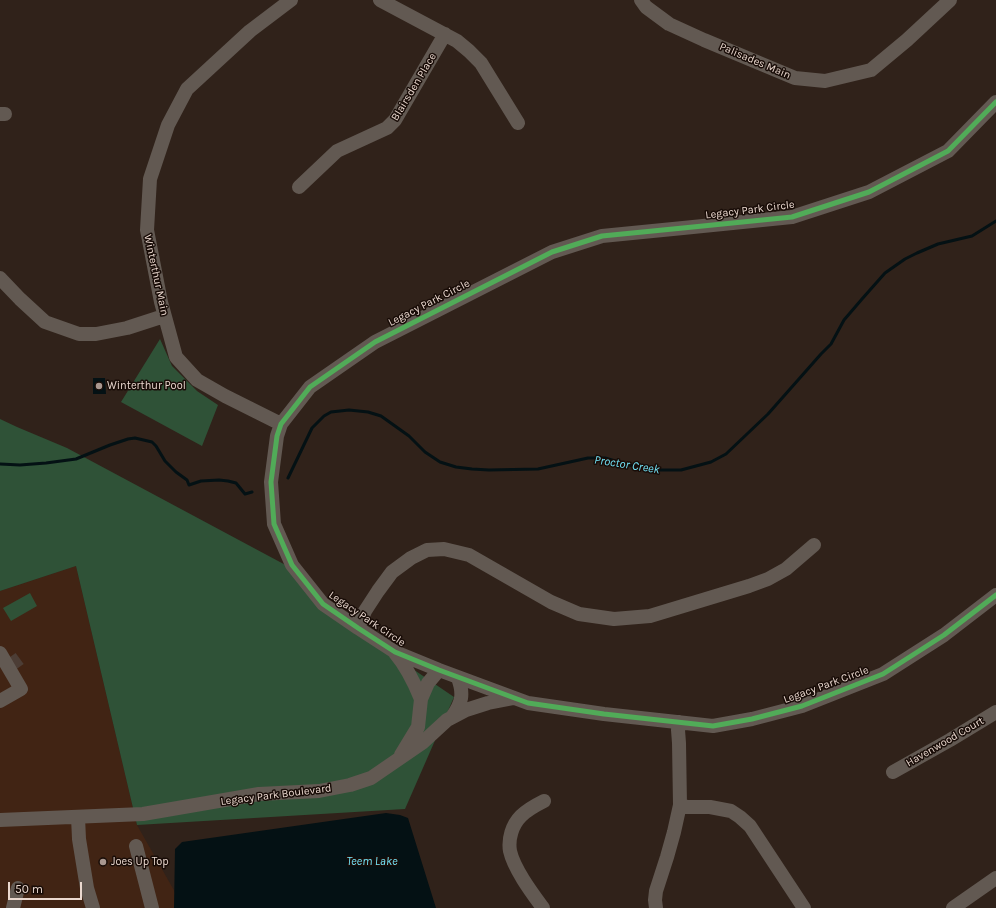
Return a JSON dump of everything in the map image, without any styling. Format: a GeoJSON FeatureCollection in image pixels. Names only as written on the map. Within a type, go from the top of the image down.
{"type":"FeatureCollection","features":[{"type":"Feature","properties":{"kind":"street","name":"Winterthur Main"},"geometry":{"type":"LineString","coordinates":[[281,424],[225,396],[198,380],[176,357],[164,316],[147,230],[150,179],[168,125],[187,89],[250,31],[291,0]]}},
{"type":"Feature","properties":{"kind":"street"},"geometry":{"type":"LineString","coordinates":[[380,0],[445,34],[457,41],[469,51],[481,63],[518,123]]}},
{"type":"Feature","properties":{"kind":"street","name":"Palisades Main"},"geometry":{"type":"LineString","coordinates":[[641,0],[646,7],[670,24],[704,40],[795,78],[825,81],[871,70],[907,40],[950,0]]}},
{"type":"Feature","properties":{"kind":"street","name":"Blairsden Place"},"geometry":{"type":"LineString","coordinates":[[299,187],[337,151],[387,128],[396,120],[445,34]]}},
{"type":"Feature","properties":{"kind":"street","name":"Legacy Park Circle"},"geometry":{"type":"LineString","coordinates":[[996,102],[948,151],[869,192],[792,217],[602,236],[552,252],[375,342],[310,387],[281,424],[271,482],[274,524],[292,565],[323,604],[395,652],[458,678],[528,703],[551,707],[713,726],[752,719],[802,706],[883,674],[944,635],[996,595]]}},
{"type":"Feature","properties":{"kind":"street"},"geometry":{"type":"LineString","coordinates":[[0,278],[45,322],[79,334],[103,333],[126,328],[164,316]]}},
{"type":"Feature","properties":{"kind":"street"},"geometry":{"type":"LineString","coordinates":[[358,628],[364,611],[392,572],[411,558],[427,550],[444,549],[469,555],[552,602],[579,614],[614,620],[650,616],[755,584],[768,579],[786,568],[814,545]]}},
{"type":"Feature","properties":{"kind":"street"},"geometry":{"type":"LineString","coordinates":[[395,652],[413,679],[421,699]]}},
{"type":"Feature","properties":{"kind":"street"},"geometry":{"type":"LineString","coordinates":[[0,701],[21,689],[9,662]]}},
{"type":"Feature","properties":{"kind":"street","name":"Legacy Park Boulevard"},"geometry":{"type":"LineString","coordinates":[[0,820],[143,814],[259,794],[318,791],[350,785],[371,778],[398,759],[418,727],[421,699],[428,683],[439,670]]}},
{"type":"Feature","properties":{"kind":"street"},"geometry":{"type":"LineString","coordinates":[[452,717],[458,709],[462,696],[458,678]]}},
{"type":"Feature","properties":{"kind":"street"},"geometry":{"type":"LineString","coordinates":[[398,759],[422,743],[452,717],[466,710],[488,703],[514,698]]}},
{"type":"Feature","properties":{"kind":"street","name":"Havenwood Court"},"geometry":{"type":"LineString","coordinates":[[893,772],[996,712]]}},
{"type":"Feature","properties":{"kind":"street"},"geometry":{"type":"LineString","coordinates":[[656,908],[656,891],[674,832],[680,805],[679,722]]}},
{"type":"Feature","properties":{"kind":"street"},"geometry":{"type":"LineString","coordinates":[[543,908],[519,872],[510,852],[510,844],[513,828],[521,816],[531,808],[544,801]]}},
{"type":"Feature","properties":{"kind":"street"},"geometry":{"type":"LineString","coordinates":[[680,805],[710,807],[731,811],[740,817],[750,826],[804,908]]}},
{"type":"Feature","properties":{"kind":"street"},"geometry":{"type":"LineString","coordinates":[[78,817],[79,839],[87,888],[93,908]]}},
{"type":"Feature","properties":{"kind":"street"},"geometry":{"type":"LineString","coordinates":[[136,846],[152,908]]}},
{"type":"Feature","properties":{"kind":"street"},"geometry":{"type":"LineString","coordinates":[[953,908],[996,878]]}},
{"type":"Feature","properties":{"kind":"street"},"geometry":{"type":"LineString","coordinates":[[13,908],[18,888]]}},
{"type":"Feature","properties":{"kind":"shaded area"},"geometry":{"type":"Polygon","coordinates":[[[76,566],[137,825],[184,908],[0,908],[0,591],[76,566]]]}},
{"type":"Feature","properties":{"kind":"green space"},"geometry":{"type":"Polygon","coordinates":[[[160,339],[172,366],[197,391],[218,405],[202,446],[121,402],[160,339]]]}},
{"type":"Feature","properties":{"kind":"green space"},"geometry":{"type":"Polygon","coordinates":[[[0,419],[67,448],[293,569],[351,627],[454,697],[405,809],[137,825],[76,566],[0,591],[0,419]]]}},
{"type":"Feature","properties":{"kind":"green space"},"geometry":{"type":"Polygon","coordinates":[[[30,593],[37,606],[11,621],[3,608],[30,593]]]}},
{"type":"Feature","properties":{"kind":"water","name":"Winterthur Pool"},"geometry":{"type":"Polygon","coordinates":[[[93,378],[105,378],[106,394],[93,394],[93,378]]]}},
{"type":"Feature","properties":{"kind":"water","name":"Teem Lake"},"geometry":{"type":"Polygon","coordinates":[[[386,813],[408,818],[436,908],[174,908],[175,849],[182,842],[386,813]]]}},
{"type":"Feature","properties":{"kind":"waterway","name":"Proctor Creek"},"geometry":{"type":"LineString","coordinates":[[288,478],[312,428],[324,416],[331,412],[349,410],[368,412],[381,416],[409,436],[425,452],[440,462],[456,467],[489,470],[538,469],[588,458],[605,458],[652,470],[681,470],[711,462],[726,454],[768,414],[831,344],[844,320],[885,273],[905,259],[917,253],[938,244],[972,236],[996,221]]}},
{"type":"Feature","properties":{"kind":"waterway","name":"Proctor Creek"},"geometry":{"type":"LineString","coordinates":[[0,464],[20,465],[76,459],[110,445],[135,438],[152,442],[165,461],[187,480],[189,485],[201,481],[219,480],[236,483],[245,494],[252,492]]}},
{"type":"Feature","properties":{"kind":"tunnel"},"geometry":{"type":"LineString","coordinates":[[10,657],[18,668]]}},
{"type":"Feature","properties":{"kind":"cycle path"},"geometry":{"type":"LineString","coordinates":[[996,102],[948,151],[869,192],[792,217],[602,236],[552,252],[375,342],[310,387],[281,424],[277,436],[271,482],[274,524],[292,565],[323,604],[395,652],[528,703],[604,714],[713,726],[752,719],[802,706],[883,674],[944,635],[996,595]]}},
{"type":"Feature","properties":{"kind":"place","name":"Winterthur Pool"},"geometry":{"type":"Point","coordinates":[99,386]}},
{"type":"Feature","properties":{"kind":"place","name":"Joes Up Top"},"geometry":{"type":"Point","coordinates":[103,862]}}]}
